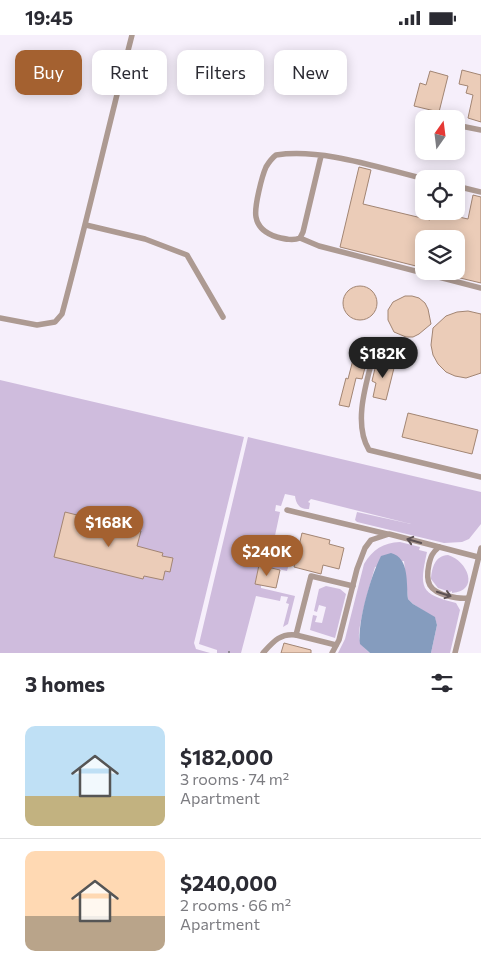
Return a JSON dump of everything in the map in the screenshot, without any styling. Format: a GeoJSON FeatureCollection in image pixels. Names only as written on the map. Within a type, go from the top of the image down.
{"type":"FeatureCollection","features":[{"type":"Feature","properties":{"kind":"lane"},"geometry":{"type":"LineString","coordinates":[[0,318],[37,325],[55,322],[62,314],[86,225],[93,187],[132,35]]}},
{"type":"Feature","properties":{"kind":"lane"},"geometry":{"type":"LineString","coordinates":[[465,127],[481,130]]}},
{"type":"Feature","properties":{"kind":"lane"},"geometry":{"type":"LineString","coordinates":[[321,156],[300,238],[295,241],[271,235],[260,226],[256,212],[266,168],[276,155],[294,153],[321,156],[347,160],[415,177]]}},
{"type":"Feature","properties":{"kind":"lane"},"geometry":{"type":"LineString","coordinates":[[465,189],[481,193]]}},
{"type":"Feature","properties":{"kind":"lane"},"geometry":{"type":"LineString","coordinates":[[86,225],[145,239],[187,255],[223,317]]}},
{"type":"Feature","properties":{"kind":"lane"},"geometry":{"type":"LineString","coordinates":[[300,238],[319,246],[481,288]]}},
{"type":"Feature","properties":{"kind":"lane"},"geometry":{"type":"LineString","coordinates":[[373,357],[362,404],[363,437],[368,450],[481,477]]}},
{"type":"Feature","properties":{"kind":"lane"},"geometry":{"type":"LineString","coordinates":[[287,510],[478,557]]}},
{"type":"Feature","properties":{"kind":"lane"},"geometry":{"type":"LineString","coordinates":[[332,653],[339,640],[365,548],[371,541],[389,535]]}},
{"type":"Feature","properties":{"kind":"lane"},"geometry":{"type":"LineString","coordinates":[[439,547],[432,553],[426,576],[428,583],[432,590],[444,595],[462,599],[468,598]]}},
{"type":"Feature","properties":{"kind":"lane"},"geometry":{"type":"LineString","coordinates":[[455,653],[481,548]]}},
{"type":"Feature","properties":{"kind":"lane"},"geometry":{"type":"LineString","coordinates":[[296,635],[311,577],[353,586]]}},
{"type":"Feature","properties":{"kind":"lane"},"geometry":{"type":"LineString","coordinates":[[263,653],[278,637],[288,634],[336,645]]}},
{"type":"Feature","properties":{"kind":"shaded area"},"geometry":{"type":"Polygon","coordinates":[[[0,380],[244,437],[194,643],[196,649],[210,653],[0,653],[0,380]]]}},
{"type":"Feature","properties":{"kind":"shaded area"},"geometry":{"type":"Polygon","coordinates":[[[248,437],[481,492],[481,524],[469,539],[462,542],[444,543],[355,520],[357,512],[411,524],[311,499],[308,502],[310,503],[309,509],[303,509],[297,504],[295,496],[285,494],[281,506],[276,505],[275,511],[280,512],[273,545],[258,542],[255,556],[289,564],[287,571],[259,565],[255,583],[261,585],[261,588],[295,596],[288,624],[283,627],[289,604],[286,603],[288,597],[281,596],[280,601],[256,596],[241,653],[217,653],[217,650],[199,644],[248,437]]]}},
{"type":"Feature","properties":{"kind":"shaded area"},"geometry":{"type":"Polygon","coordinates":[[[400,542],[420,547],[419,550],[427,552],[423,574],[425,588],[435,596],[456,603],[460,610],[450,653],[431,653],[437,625],[435,618],[408,599],[404,561],[375,567],[359,631],[360,642],[370,653],[338,653],[345,639],[364,564],[371,554],[379,548],[400,542]]]}},
{"type":"Feature","properties":{"kind":"shaded area"},"geometry":{"type":"Polygon","coordinates":[[[448,555],[461,563],[468,575],[466,587],[461,591],[452,593],[452,591],[438,588],[431,579],[432,570],[437,560],[448,555]]]}},
{"type":"Feature","properties":{"kind":"shaded area"},"geometry":{"type":"Polygon","coordinates":[[[326,586],[340,589],[346,594],[335,638],[310,630],[313,615],[317,616],[315,622],[322,623],[326,607],[319,605],[317,612],[314,611],[319,589],[326,586]]]}},
{"type":"Feature","properties":{"kind":"water"},"geometry":{"type":"Polygon","coordinates":[[[391,553],[401,560],[404,566],[408,599],[435,617],[437,625],[431,653],[370,653],[360,644],[363,612],[373,575],[381,556],[391,553]]]}},
{"type":"Feature","properties":{"kind":"building"},"geometry":{"type":"Polygon","coordinates":[[[462,70],[481,75],[481,122],[468,118],[473,95],[466,93],[468,86],[459,84],[462,70]]]}},
{"type":"Feature","properties":{"kind":"building"},"geometry":{"type":"Polygon","coordinates":[[[430,71],[448,76],[440,110],[414,106],[420,83],[426,85],[430,71]]]}},
{"type":"Feature","properties":{"kind":"building"},"geometry":{"type":"Polygon","coordinates":[[[359,167],[371,170],[363,204],[415,216],[415,220],[468,219],[473,195],[481,197],[481,283],[465,279],[465,230],[415,230],[415,266],[340,247],[359,167]]]}},
{"type":"Feature","properties":{"kind":"building"},"geometry":{"type":"Polygon","coordinates":[[[360,286],[372,291],[377,303],[372,315],[360,320],[348,315],[343,303],[348,291],[360,286]]]}},
{"type":"Feature","properties":{"kind":"building"},"geometry":{"type":"Polygon","coordinates":[[[405,296],[419,298],[425,303],[431,324],[413,337],[406,337],[394,332],[388,320],[388,310],[393,302],[405,296]]]}},
{"type":"Feature","properties":{"kind":"building"},"geometry":{"type":"Polygon","coordinates":[[[468,311],[481,314],[481,373],[466,378],[446,372],[433,355],[431,345],[433,328],[446,316],[468,311]]]}},
{"type":"Feature","properties":{"kind":"building"},"geometry":{"type":"Polygon","coordinates":[[[355,352],[368,356],[362,379],[356,378],[349,407],[339,405],[346,378],[348,379],[355,352]]]}},
{"type":"Feature","properties":{"kind":"building"},"geometry":{"type":"Polygon","coordinates":[[[377,360],[395,364],[386,400],[373,397],[376,383],[372,381],[377,360]]]}},
{"type":"Feature","properties":{"kind":"building"},"geometry":{"type":"Polygon","coordinates":[[[408,413],[478,430],[472,454],[402,437],[408,413]]]}},
{"type":"Feature","properties":{"kind":"building"},"geometry":{"type":"Polygon","coordinates":[[[65,512],[141,531],[137,546],[163,553],[162,556],[173,558],[170,572],[165,571],[163,580],[144,576],[143,579],[54,557],[65,512]]]}},
{"type":"Feature","properties":{"kind":"building"},"geometry":{"type":"Polygon","coordinates":[[[302,533],[330,540],[329,544],[344,548],[339,569],[323,565],[321,574],[294,567],[302,533]]]}},
{"type":"Feature","properties":{"kind":"building"},"geometry":{"type":"Polygon","coordinates":[[[259,565],[280,570],[276,588],[255,584],[259,565]]]}},
{"type":"Feature","properties":{"kind":"building"},"geometry":{"type":"Polygon","coordinates":[[[284,643],[311,650],[311,653],[281,653],[284,643]]]}}]}
